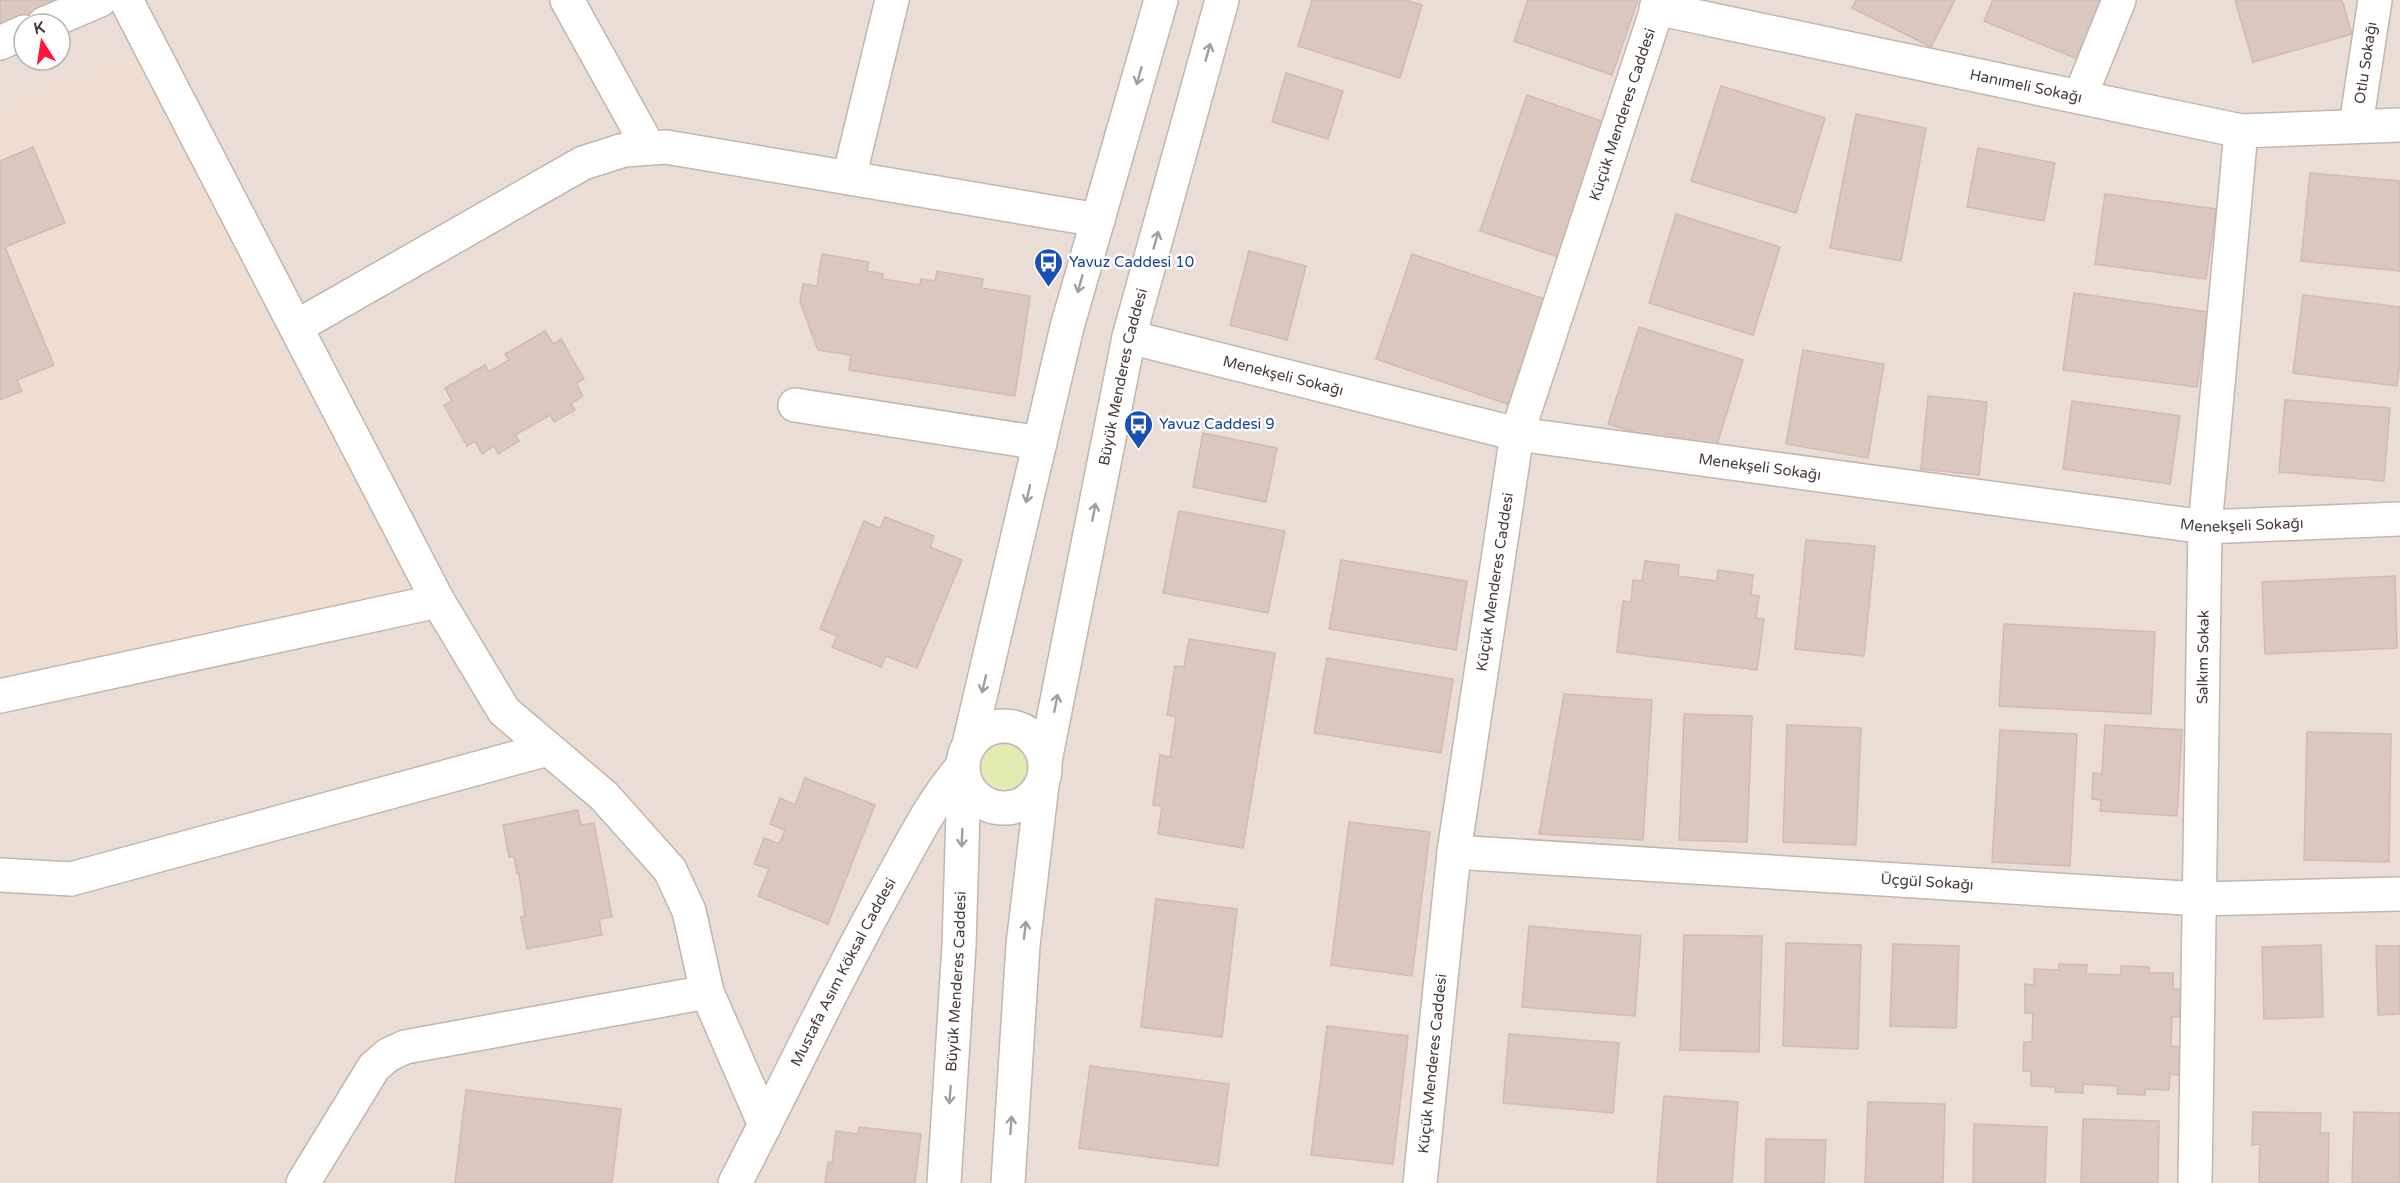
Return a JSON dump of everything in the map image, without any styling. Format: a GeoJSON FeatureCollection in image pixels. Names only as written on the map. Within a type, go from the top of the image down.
{"type":"FeatureCollection","features":[{"type":"Feature","properties":{"kind":"street"},"geometry":{"type":"LineString","coordinates":[[72,12],[100,0]]}},
{"type":"Feature","properties":{"kind":"street"},"geometry":{"type":"LineString","coordinates":[[126,0],[438,601],[504,711],[603,796],[670,870],[689,911],[707,992],[765,1125]]}},
{"type":"Feature","properties":{"kind":"street"},"geometry":{"type":"LineString","coordinates":[[567,0],[649,148]]}},
{"type":"Feature","properties":{"kind":"street"},"geometry":{"type":"LineString","coordinates":[[849,178],[892,0]]}},
{"type":"Feature","properties":{"kind":"street","name":"Büyük Menderes Caddesi"},"geometry":{"type":"LineString","coordinates":[[944,1183],[959,946],[965,763],[1067,327],[1161,0]]}},
{"type":"Feature","properties":{"kind":"street","name":"Büyük Menderes Caddesi"},"geometry":{"type":"LineString","coordinates":[[1008,1183],[1023,945],[1044,773],[1129,338],[1222,0]]}},
{"type":"Feature","properties":{"kind":"street"},"geometry":{"type":"LineString","coordinates":[[2080,97],[2120,0]]}},
{"type":"Feature","properties":{"kind":"street","name":"Otlu Sokağı"},"geometry":{"type":"LineString","coordinates":[[2356,125],[2375,0]]}},
{"type":"Feature","properties":{"kind":"street","name":"Hanımeli Sokağı"},"geometry":{"type":"LineString","coordinates":[[1658,4],[2241,131],[2400,125]]}},
{"type":"Feature","properties":{"kind":"street","name":"Küçük Menderes Caddesi"},"geometry":{"type":"LineString","coordinates":[[1420,1183],[1454,852],[1517,434],[1658,4]]}},
{"type":"Feature","properties":{"kind":"street","name":"Salkım Sokak"},"geometry":{"type":"LineString","coordinates":[[2195,1183],[2205,528],[2241,131]]}},
{"type":"Feature","properties":{"kind":"street"},"geometry":{"type":"LineString","coordinates":[[296,327],[582,163],[624,150],[666,147],[1098,220]]}},
{"type":"Feature","properties":{"kind":"street","name":"Menekşeli Sokağı"},"geometry":{"type":"LineString","coordinates":[[1129,338],[1517,434],[2205,528],[2400,519]]}},
{"type":"Feature","properties":{"kind":"street"},"geometry":{"type":"LineString","coordinates":[[795,405],[1040,443]]}},
{"type":"Feature","properties":{"kind":"street"},"geometry":{"type":"LineString","coordinates":[[0,696],[438,601]]}},
{"type":"Feature","properties":{"kind":"street"},"geometry":{"type":"LineString","coordinates":[[1013,726],[1025,731],[1042,749],[1044,773],[1035,795],[1025,803],[1001,809],[978,800],[970,791],[965,763],[978,734],[989,728],[1013,726]]}},
{"type":"Feature","properties":{"kind":"street"},"geometry":{"type":"LineString","coordinates":[[0,875],[71,879],[548,749]]}},
{"type":"Feature","properties":{"kind":"street","name":"Mustafa Asım Köksal Caddesi"},"geometry":{"type":"LineString","coordinates":[[735,1183],[855,946],[928,813],[945,787],[965,763]]}},
{"type":"Feature","properties":{"kind":"street","name":"Üçgül Sokağı"},"geometry":{"type":"LineString","coordinates":[[1454,852],[2200,899],[2400,894]]}},
{"type":"Feature","properties":{"kind":"street"},"geometry":{"type":"LineString","coordinates":[[303,1183],[374,1067],[388,1055],[405,1047],[707,992]]}},
{"type":"Feature","properties":{"kind":"shaded area"},"geometry":{"type":"Polygon","coordinates":[[[0,0],[2400,0],[2400,1183],[0,1183],[0,0]]]}},
{"type":"Feature","properties":{"kind":"shaded area"},"geometry":{"type":"Polygon","coordinates":[[[145,47],[440,593],[0,676],[0,105],[145,47]]]}},
{"type":"Feature","properties":{"kind":"green space"},"geometry":{"type":"Polygon","coordinates":[[[1004,745],[1019,752],[1026,767],[1019,782],[1004,789],[989,782],[982,767],[989,752],[1004,745]]]}},
{"type":"Feature","properties":{"kind":"building"},"geometry":{"type":"Polygon","coordinates":[[[0,0],[66,0],[66,2],[40,12],[12,12],[12,22],[0,27],[0,0]]]}},
{"type":"Feature","properties":{"kind":"building"},"geometry":{"type":"Polygon","coordinates":[[[1312,0],[1405,0],[1422,5],[1400,78],[1298,46],[1312,0]]]}},
{"type":"Feature","properties":{"kind":"building"},"geometry":{"type":"Polygon","coordinates":[[[1528,0],[1638,0],[1612,75],[1514,41],[1528,0]]]}},
{"type":"Feature","properties":{"kind":"building"},"geometry":{"type":"Polygon","coordinates":[[[1856,0],[1955,0],[1931,47],[1852,8],[1856,0]]]}},
{"type":"Feature","properties":{"kind":"building"},"geometry":{"type":"Polygon","coordinates":[[[1993,0],[2110,0],[2085,62],[1984,21],[1993,0]]]}},
{"type":"Feature","properties":{"kind":"building"},"geometry":{"type":"Polygon","coordinates":[[[2235,0],[2342,0],[2352,34],[2253,62],[2235,0]]]}},
{"type":"Feature","properties":{"kind":"building"},"geometry":{"type":"Polygon","coordinates":[[[1286,73],[1343,91],[1328,139],[1272,122],[1286,73]]]}},
{"type":"Feature","properties":{"kind":"building"},"geometry":{"type":"Polygon","coordinates":[[[1721,86],[1825,118],[1796,213],[1691,181],[1721,86]]]}},
{"type":"Feature","properties":{"kind":"building"},"geometry":{"type":"Polygon","coordinates":[[[1527,95],[1610,124],[1564,259],[1480,231],[1527,95]]]}},
{"type":"Feature","properties":{"kind":"building"},"geometry":{"type":"Polygon","coordinates":[[[1856,114],[1926,128],[1901,261],[1830,248],[1856,114]]]}},
{"type":"Feature","properties":{"kind":"building"},"geometry":{"type":"Polygon","coordinates":[[[33,147],[65,223],[5,247],[54,365],[17,380],[22,391],[0,400],[0,161],[33,147]]]}},
{"type":"Feature","properties":{"kind":"building"},"geometry":{"type":"Polygon","coordinates":[[[1978,148],[2055,163],[2044,221],[1967,207],[1978,148]]]}},
{"type":"Feature","properties":{"kind":"building"},"geometry":{"type":"Polygon","coordinates":[[[2310,173],[2400,181],[2400,271],[2301,261],[2310,173]]]}},
{"type":"Feature","properties":{"kind":"building"},"geometry":{"type":"Polygon","coordinates":[[[2105,194],[2216,209],[2206,279],[2095,264],[2105,194]]]}},
{"type":"Feature","properties":{"kind":"building"},"geometry":{"type":"Polygon","coordinates":[[[1676,214],[1780,247],[1753,335],[1649,303],[1676,214]]]}},
{"type":"Feature","properties":{"kind":"building"},"geometry":{"type":"Polygon","coordinates":[[[1249,251],[1306,266],[1287,340],[1230,325],[1249,251]]]}},
{"type":"Feature","properties":{"kind":"building"},"geometry":{"type":"Polygon","coordinates":[[[822,254],[869,262],[867,271],[883,274],[882,279],[920,285],[921,279],[935,281],[937,271],[983,279],[981,288],[1030,296],[1015,396],[849,370],[851,355],[818,350],[800,302],[803,284],[817,286],[822,254]]]}},
{"type":"Feature","properties":{"kind":"building"},"geometry":{"type":"Polygon","coordinates":[[[1412,254],[1553,302],[1516,407],[1376,359],[1412,254]]]}},
{"type":"Feature","properties":{"kind":"building"},"geometry":{"type":"Polygon","coordinates":[[[2074,293],[2208,312],[2197,387],[2063,370],[2074,293]]]}},
{"type":"Feature","properties":{"kind":"building"},"geometry":{"type":"Polygon","coordinates":[[[2303,295],[2400,307],[2400,362],[2397,386],[2293,373],[2303,295]]]}},
{"type":"Feature","properties":{"kind":"building"},"geometry":{"type":"Polygon","coordinates":[[[1639,327],[1743,360],[1713,457],[1608,424],[1639,327]]]}},
{"type":"Feature","properties":{"kind":"building"},"geometry":{"type":"Polygon","coordinates":[[[545,331],[553,344],[561,339],[584,379],[576,383],[583,396],[571,404],[575,410],[554,422],[550,415],[515,435],[519,441],[498,454],[494,446],[482,454],[475,441],[467,446],[444,405],[452,401],[445,388],[485,365],[489,372],[509,360],[505,354],[545,331]]]}},
{"type":"Feature","properties":{"kind":"building"},"geometry":{"type":"Polygon","coordinates":[[[1803,350],[1884,364],[1868,458],[1786,444],[1803,350]]]}},
{"type":"Feature","properties":{"kind":"building"},"geometry":{"type":"Polygon","coordinates":[[[1928,396],[1987,402],[1979,475],[1921,469],[1928,396]]]}},
{"type":"Feature","properties":{"kind":"building"},"geometry":{"type":"Polygon","coordinates":[[[2285,400],[2390,408],[2384,481],[2279,472],[2285,400]]]}},
{"type":"Feature","properties":{"kind":"building"},"geometry":{"type":"Polygon","coordinates":[[[2072,401],[2180,416],[2170,484],[2063,469],[2072,401]]]}},
{"type":"Feature","properties":{"kind":"building"},"geometry":{"type":"Polygon","coordinates":[[[1203,433],[1277,448],[1266,502],[1193,487],[1203,433]]]}},
{"type":"Feature","properties":{"kind":"building"},"geometry":{"type":"Polygon","coordinates":[[[1179,511],[1285,531],[1268,613],[1163,593],[1179,511]]]}},
{"type":"Feature","properties":{"kind":"building"},"geometry":{"type":"Polygon","coordinates":[[[885,517],[934,536],[930,547],[962,560],[917,668],[886,656],[881,667],[832,647],[837,636],[820,629],[864,521],[880,528],[885,517]]]}},
{"type":"Feature","properties":{"kind":"building"},"geometry":{"type":"Polygon","coordinates":[[[1806,540],[1875,546],[1864,656],[1795,649],[1806,540]]]}},
{"type":"Feature","properties":{"kind":"building"},"geometry":{"type":"Polygon","coordinates":[[[1341,560],[1467,581],[1456,650],[1329,629],[1341,560]]]}},
{"type":"Feature","properties":{"kind":"building"},"geometry":{"type":"Polygon","coordinates":[[[1645,561],[1679,565],[1678,576],[1717,581],[1718,570],[1753,575],[1751,595],[1759,596],[1756,618],[1764,619],[1757,670],[1617,652],[1623,601],[1631,602],[1633,580],[1642,581],[1645,561]]]}},
{"type":"Feature","properties":{"kind":"building"},"geometry":{"type":"Polygon","coordinates":[[[2395,576],[2397,648],[2265,654],[2262,582],[2395,576]]]}},
{"type":"Feature","properties":{"kind":"building"},"geometry":{"type":"Polygon","coordinates":[[[2004,624],[2155,632],[2151,714],[1999,706],[2004,624]]]}},
{"type":"Feature","properties":{"kind":"building"},"geometry":{"type":"Polygon","coordinates":[[[1189,639],[1275,653],[1243,848],[1158,834],[1162,806],[1153,805],[1160,755],[1170,757],[1176,717],[1167,715],[1175,666],[1184,667],[1189,639]]]}},
{"type":"Feature","properties":{"kind":"building"},"geometry":{"type":"Polygon","coordinates":[[[1327,658],[1453,679],[1441,753],[1314,733],[1327,658]]]}},
{"type":"Feature","properties":{"kind":"building"},"geometry":{"type":"Polygon","coordinates":[[[1564,694],[1652,700],[1643,840],[1539,834],[1564,694]]]}},
{"type":"Feature","properties":{"kind":"building"},"geometry":{"type":"Polygon","coordinates":[[[1684,714],[1752,716],[1747,842],[1679,840],[1684,714]]]}},
{"type":"Feature","properties":{"kind":"building"},"geometry":{"type":"Polygon","coordinates":[[[1787,725],[1861,728],[1856,845],[1783,842],[1787,725]]]}},
{"type":"Feature","properties":{"kind":"building"},"geometry":{"type":"Polygon","coordinates":[[[2105,725],[2182,730],[2177,816],[2100,811],[2101,800],[2092,799],[2093,773],[2102,774],[2105,725]]]}},
{"type":"Feature","properties":{"kind":"building"},"geometry":{"type":"Polygon","coordinates":[[[2000,730],[2077,734],[2070,866],[1992,862],[2000,730]]]}},
{"type":"Feature","properties":{"kind":"building"},"geometry":{"type":"Polygon","coordinates":[[[2307,732],[2391,734],[2389,862],[2304,860],[2307,732]]]}},
{"type":"Feature","properties":{"kind":"building"},"geometry":{"type":"Polygon","coordinates":[[[805,778],[875,805],[828,924],[758,896],[769,869],[754,864],[764,838],[779,844],[785,830],[770,824],[780,798],[795,805],[805,778]]]}},
{"type":"Feature","properties":{"kind":"building"},"geometry":{"type":"Polygon","coordinates":[[[578,810],[581,825],[594,823],[612,917],[599,919],[602,935],[527,949],[521,917],[525,916],[519,873],[517,874],[514,856],[509,857],[503,825],[578,810]]]}},
{"type":"Feature","properties":{"kind":"building"},"geometry":{"type":"Polygon","coordinates":[[[1349,822],[1430,832],[1412,976],[1331,965],[1349,822]]]}},
{"type":"Feature","properties":{"kind":"building"},"geometry":{"type":"Polygon","coordinates":[[[1156,899],[1237,909],[1222,1037],[1141,1027],[1156,899]]]}},
{"type":"Feature","properties":{"kind":"building"},"geometry":{"type":"Polygon","coordinates":[[[1529,926],[1641,936],[1635,1016],[1522,1007],[1529,926]]]}},
{"type":"Feature","properties":{"kind":"building"},"geometry":{"type":"Polygon","coordinates":[[[1684,935],[1762,936],[1759,1052],[1680,1050],[1684,935]]]}},
{"type":"Feature","properties":{"kind":"building"},"geometry":{"type":"Polygon","coordinates":[[[1786,943],[1861,945],[1858,1049],[1783,1046],[1786,943]]]}},
{"type":"Feature","properties":{"kind":"building"},"geometry":{"type":"Polygon","coordinates":[[[1893,944],[1959,946],[1956,1028],[1890,1026],[1893,944]]]}},
{"type":"Feature","properties":{"kind":"building"},"geometry":{"type":"Polygon","coordinates":[[[2321,945],[2323,1017],[2264,1019],[2262,947],[2321,945]]]}},
{"type":"Feature","properties":{"kind":"building"},"geometry":{"type":"Polygon","coordinates":[[[2376,946],[2400,946],[2400,1014],[2378,1015],[2376,946]]]}},
{"type":"Feature","properties":{"kind":"building"},"geometry":{"type":"Polygon","coordinates":[[[2059,964],[2087,965],[2086,974],[2121,975],[2121,966],[2149,967],[2149,973],[2173,973],[2173,989],[2181,989],[2180,1017],[2172,1017],[2171,1046],[2180,1047],[2179,1075],[2170,1074],[2169,1090],[2145,1089],[2145,1095],[2117,1094],[2118,1086],[2083,1084],[2083,1093],[2055,1092],[2055,1087],[2031,1086],[2031,1071],[2023,1071],[2024,1042],[2032,1042],[2033,1013],[2025,1013],[2025,984],[2034,985],[2034,969],[2059,970],[2059,964]]]}},
{"type":"Feature","properties":{"kind":"building"},"geometry":{"type":"Polygon","coordinates":[[[1327,1026],[1408,1036],[1393,1164],[1311,1155],[1327,1026]]]}},
{"type":"Feature","properties":{"kind":"building"},"geometry":{"type":"Polygon","coordinates":[[[1509,1034],[1619,1043],[1613,1113],[1503,1103],[1509,1034]]]}},
{"type":"Feature","properties":{"kind":"building"},"geometry":{"type":"Polygon","coordinates":[[[1090,1066],[1229,1084],[1218,1166],[1079,1148],[1090,1066]]]}},
{"type":"Feature","properties":{"kind":"building"},"geometry":{"type":"Polygon","coordinates":[[[466,1090],[621,1109],[612,1183],[455,1183],[466,1090]]]}},
{"type":"Feature","properties":{"kind":"building"},"geometry":{"type":"Polygon","coordinates":[[[1664,1096],[1738,1102],[1732,1183],[1657,1183],[1664,1096]]]}},
{"type":"Feature","properties":{"kind":"building"},"geometry":{"type":"Polygon","coordinates":[[[1868,1102],[1945,1104],[1943,1183],[1865,1183],[1868,1102]]]}},
{"type":"Feature","properties":{"kind":"building"},"geometry":{"type":"Polygon","coordinates":[[[2253,1112],[2321,1113],[2320,1133],[2329,1133],[2328,1183],[2259,1183],[2260,1144],[2252,1145],[2253,1112]]]}},
{"type":"Feature","properties":{"kind":"building"},"geometry":{"type":"Polygon","coordinates":[[[2354,1112],[2400,1113],[2400,1183],[2352,1183],[2354,1112]]]}},
{"type":"Feature","properties":{"kind":"building"},"geometry":{"type":"Polygon","coordinates":[[[2083,1119],[2159,1121],[2158,1183],[2081,1183],[2083,1119]]]}},
{"type":"Feature","properties":{"kind":"building"},"geometry":{"type":"Polygon","coordinates":[[[1974,1124],[2047,1127],[2045,1183],[1973,1183],[1974,1124]]]}},
{"type":"Feature","properties":{"kind":"building"},"geometry":{"type":"Polygon","coordinates":[[[859,1127],[921,1134],[915,1183],[825,1183],[828,1162],[832,1163],[836,1131],[858,1134],[859,1127]]]}},
{"type":"Feature","properties":{"kind":"building"},"geometry":{"type":"Polygon","coordinates":[[[1766,1139],[1826,1140],[1824,1183],[1765,1183],[1766,1139]]]}},
{"type":"Feature","properties":{"kind":"place","name":"Yavuz Caddesi 10"},"geometry":{"type":"Point","coordinates":[1048,288]}},
{"type":"Feature","properties":{"kind":"place","name":"Yavuz Caddesi 9"},"geometry":{"type":"Point","coordinates":[1138,450]}}]}
